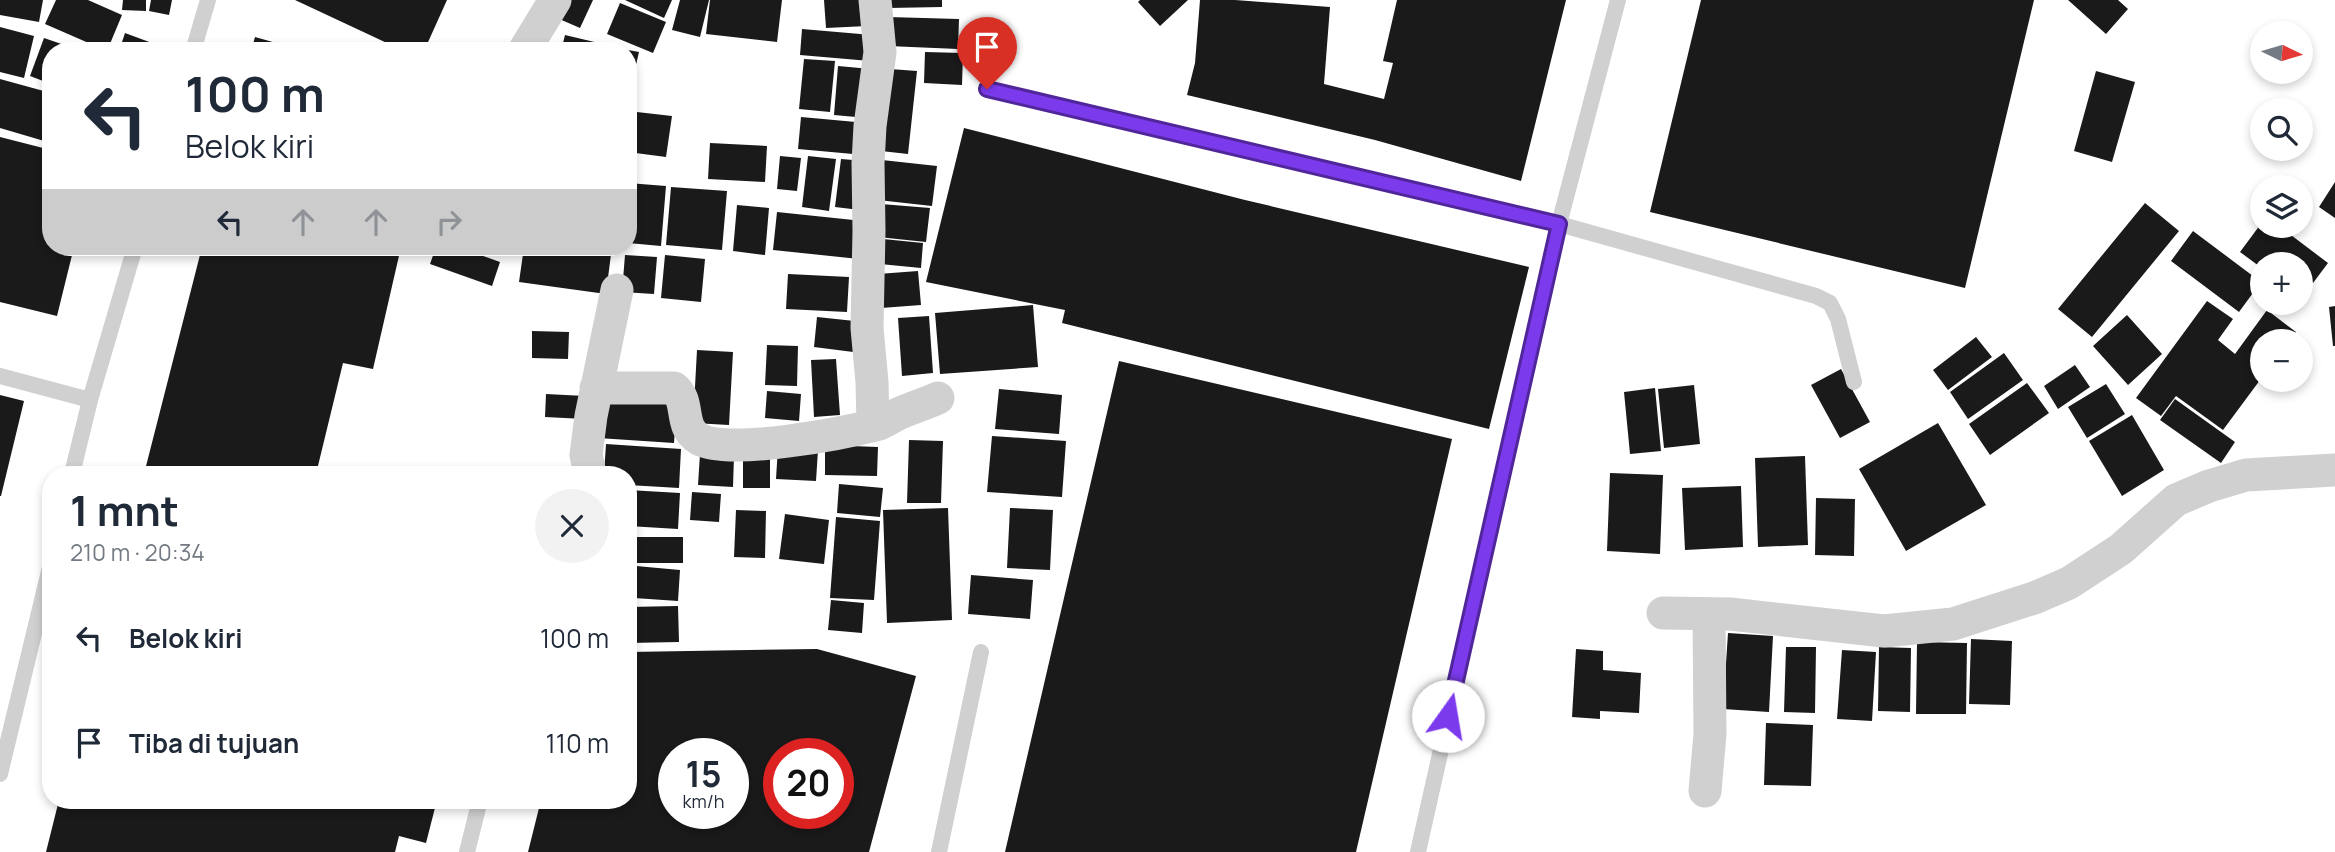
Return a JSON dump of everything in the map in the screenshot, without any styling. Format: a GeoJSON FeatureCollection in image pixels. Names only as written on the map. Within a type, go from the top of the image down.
{"type":"FeatureCollection","features":[{"type":"Feature","properties":{"kind":"street"},"geometry":{"type":"LineString","coordinates":[[529,42],[555,0]]}},
{"type":"Feature","properties":{"kind":"street"},"geometry":{"type":"LineString","coordinates":[[873,424],[867,328],[868,163],[880,52],[875,0]]}},
{"type":"Feature","properties":{"kind":"street"},"geometry":{"type":"LineString","coordinates":[[588,466],[586,454],[596,388],[617,290]]}},
{"type":"Feature","properties":{"kind":"street"},"geometry":{"type":"LineString","coordinates":[[596,388],[674,388],[682,401],[685,422],[697,438],[710,444],[728,445],[779,442],[879,424],[938,398]]}},
{"type":"Feature","properties":{"kind":"street"},"geometry":{"type":"LineString","coordinates":[[1664,612],[1884,631],[1953,624],[2034,598],[2068,583],[2121,549],[2176,500],[2209,486],[2246,475],[2335,470]]}},
{"type":"Feature","properties":{"kind":"street"},"geometry":{"type":"LineString","coordinates":[[1705,791],[1710,734],[1709,614]]}},
{"type":"Feature","properties":{"kind":"lane"},"geometry":{"type":"LineString","coordinates":[[196,42],[208,0]]}},
{"type":"Feature","properties":{"kind":"lane"},"geometry":{"type":"LineString","coordinates":[[1418,852],[1559,224],[1618,0]]}},
{"type":"Feature","properties":{"kind":"lane"},"geometry":{"type":"LineString","coordinates":[[987,89],[1559,224],[1816,296],[1830,303],[1838,319],[1854,382]]}},
{"type":"Feature","properties":{"kind":"lane"},"geometry":{"type":"LineString","coordinates":[[74,466],[90,400],[132,256]]}},
{"type":"Feature","properties":{"kind":"lane"},"geometry":{"type":"LineString","coordinates":[[0,376],[90,400]]}},
{"type":"Feature","properties":{"kind":"lane"},"geometry":{"type":"LineString","coordinates":[[0,774],[42,599]]}},
{"type":"Feature","properties":{"kind":"lane"},"geometry":{"type":"LineString","coordinates":[[939,852],[981,652]]}},
{"type":"Feature","properties":{"kind":"lane"},"geometry":{"type":"LineString","coordinates":[[467,852],[478,809]]}},
{"type":"Feature","properties":{"kind":"building"},"geometry":{"type":"Polygon","coordinates":[[[0,0],[43,0],[39,22],[0,15],[0,0]]]}},
{"type":"Feature","properties":{"kind":"building"},"geometry":{"type":"Polygon","coordinates":[[[56,0],[88,0],[122,15],[111,42],[86,42],[45,24],[56,0]]]}},
{"type":"Feature","properties":{"kind":"building"},"geometry":{"type":"Polygon","coordinates":[[[123,0],[146,0],[146,11],[122,10],[123,0]]]}},
{"type":"Feature","properties":{"kind":"building"},"geometry":{"type":"Polygon","coordinates":[[[151,0],[172,0],[169,15],[149,11],[151,0]]]}},
{"type":"Feature","properties":{"kind":"building"},"geometry":{"type":"Polygon","coordinates":[[[295,0],[447,0],[428,42],[385,42],[295,0]]]}},
{"type":"Feature","properties":{"kind":"building"},"geometry":{"type":"Polygon","coordinates":[[[565,0],[593,0],[580,28],[557,18],[565,0]]]}},
{"type":"Feature","properties":{"kind":"building"},"geometry":{"type":"Polygon","coordinates":[[[625,0],[672,0],[664,18],[625,0]]]}},
{"type":"Feature","properties":{"kind":"building"},"geometry":{"type":"Polygon","coordinates":[[[680,0],[709,0],[700,37],[672,30],[680,0]]]}},
{"type":"Feature","properties":{"kind":"building"},"geometry":{"type":"Polygon","coordinates":[[[710,0],[782,0],[777,42],[706,34],[710,0]]]}},
{"type":"Feature","properties":{"kind":"building"},"geometry":{"type":"Polygon","coordinates":[[[824,0],[866,0],[867,26],[826,28],[824,0]]]}},
{"type":"Feature","properties":{"kind":"building"},"geometry":{"type":"Polygon","coordinates":[[[887,0],[942,0],[942,7],[888,8],[887,0]]]}},
{"type":"Feature","properties":{"kind":"building"},"geometry":{"type":"Polygon","coordinates":[[[1188,0],[1160,26],[1138,2],[1188,0]]]}},
{"type":"Feature","properties":{"kind":"building"},"geometry":{"type":"Polygon","coordinates":[[[1200,0],[1330,7],[1324,84],[1384,99],[1393,63],[1383,61],[1397,0],[1566,0],[1521,181],[1375,140],[1187,95],[1195,63],[1200,0]]]}},
{"type":"Feature","properties":{"kind":"building"},"geometry":{"type":"Polygon","coordinates":[[[1701,0],[2034,0],[1965,288],[1650,212],[1701,0]]]}},
{"type":"Feature","properties":{"kind":"building"},"geometry":{"type":"Polygon","coordinates":[[[2068,0],[2118,0],[2128,9],[2106,34],[2068,0]]]}},
{"type":"Feature","properties":{"kind":"building"},"geometry":{"type":"Polygon","coordinates":[[[620,3],[666,22],[653,53],[637,46],[637,42],[626,42],[607,34],[620,3]]]}},
{"type":"Feature","properties":{"kind":"building"},"geometry":{"type":"Polygon","coordinates":[[[888,17],[959,19],[958,49],[888,46],[888,17]]]}},
{"type":"Feature","properties":{"kind":"building"},"geometry":{"type":"Polygon","coordinates":[[[0,27],[34,36],[24,78],[0,72],[0,27]]]}},
{"type":"Feature","properties":{"kind":"building"},"geometry":{"type":"Polygon","coordinates":[[[802,29],[872,35],[870,61],[800,55],[802,29]]]}},
{"type":"Feature","properties":{"kind":"building"},"geometry":{"type":"Polygon","coordinates":[[[125,33],[149,42],[122,42],[125,33]]]}},
{"type":"Feature","properties":{"kind":"building"},"geometry":{"type":"Polygon","coordinates":[[[565,35],[594,42],[563,42],[565,35]]]}},
{"type":"Feature","properties":{"kind":"building"},"geometry":{"type":"Polygon","coordinates":[[[255,37],[273,42],[254,42],[255,37]]]}},
{"type":"Feature","properties":{"kind":"building"},"geometry":{"type":"Polygon","coordinates":[[[42,43],[42,81],[30,76],[42,43]]]}},
{"type":"Feature","properties":{"kind":"building"},"geometry":{"type":"Polygon","coordinates":[[[925,52],[963,53],[962,85],[924,83],[925,52]]]}},
{"type":"Feature","properties":{"kind":"building"},"geometry":{"type":"Polygon","coordinates":[[[804,59],[835,61],[830,112],[799,109],[804,59]]]}},
{"type":"Feature","properties":{"kind":"building"},"geometry":{"type":"Polygon","coordinates":[[[838,66],[871,69],[867,118],[834,115],[838,66]]]}},
{"type":"Feature","properties":{"kind":"building"},"geometry":{"type":"Polygon","coordinates":[[[890,69],[917,71],[908,154],[881,151],[890,69]]]}},
{"type":"Feature","properties":{"kind":"building"},"geometry":{"type":"Polygon","coordinates":[[[2096,71],[2135,82],[2112,162],[2074,151],[2096,71]]]}},
{"type":"Feature","properties":{"kind":"building"},"geometry":{"type":"Polygon","coordinates":[[[0,79],[42,91],[42,140],[0,128],[0,79]]]}},
{"type":"Feature","properties":{"kind":"building"},"geometry":{"type":"Polygon","coordinates":[[[637,112],[672,116],[666,157],[637,153],[637,112]]]}},
{"type":"Feature","properties":{"kind":"building"},"geometry":{"type":"Polygon","coordinates":[[[801,117],[867,123],[864,155],[798,149],[801,117]]]}},
{"type":"Feature","properties":{"kind":"building"},"geometry":{"type":"Polygon","coordinates":[[[964,128],[1245,200],[1529,267],[1489,429],[1062,323],[1065,310],[926,282],[964,128]]]}},
{"type":"Feature","properties":{"kind":"building"},"geometry":{"type":"Polygon","coordinates":[[[0,137],[42,148],[42,256],[72,256],[57,316],[0,302],[0,137]]]}},
{"type":"Feature","properties":{"kind":"building"},"geometry":{"type":"Polygon","coordinates":[[[710,143],[767,146],[765,182],[708,179],[710,143]]]}},
{"type":"Feature","properties":{"kind":"building"},"geometry":{"type":"Polygon","coordinates":[[[780,156],[801,158],[797,191],[777,189],[780,156]]]}},
{"type":"Feature","properties":{"kind":"building"},"geometry":{"type":"Polygon","coordinates":[[[808,156],[836,159],[829,211],[802,207],[808,156]]]}},
{"type":"Feature","properties":{"kind":"building"},"geometry":{"type":"Polygon","coordinates":[[[841,159],[866,161],[860,210],[835,207],[841,159]]]}},
{"type":"Feature","properties":{"kind":"building"},"geometry":{"type":"Polygon","coordinates":[[[882,160],[937,166],[932,206],[878,200],[882,160]]]}},
{"type":"Feature","properties":{"kind":"building"},"geometry":{"type":"Polygon","coordinates":[[[2335,182],[2335,218],[2319,207],[2335,182]]]}},
{"type":"Feature","properties":{"kind":"building"},"geometry":{"type":"Polygon","coordinates":[[[637,184],[666,186],[661,246],[637,244],[637,184]]]}},
{"type":"Feature","properties":{"kind":"building"},"geometry":{"type":"Polygon","coordinates":[[[671,187],[727,191],[722,250],[666,245],[671,187]]]}},
{"type":"Feature","properties":{"kind":"building"},"geometry":{"type":"Polygon","coordinates":[[[2145,203],[2179,231],[2092,337],[2058,309],[2145,203]]]}},
{"type":"Feature","properties":{"kind":"building"},"geometry":{"type":"Polygon","coordinates":[[[881,204],[930,208],[926,242],[878,237],[881,204]]]}},
{"type":"Feature","properties":{"kind":"building"},"geometry":{"type":"Polygon","coordinates":[[[737,205],[769,208],[765,255],[733,251],[737,205]]]}},
{"type":"Feature","properties":{"kind":"building"},"geometry":{"type":"Polygon","coordinates":[[[777,212],[863,221],[859,259],[773,250],[777,212]]]}},
{"type":"Feature","properties":{"kind":"building"},"geometry":{"type":"Polygon","coordinates":[[[2193,231],[2250,274],[2250,297],[2239,312],[2171,261],[2193,231]]]}},
{"type":"Feature","properties":{"kind":"building"},"geometry":{"type":"Polygon","coordinates":[[[2250,238],[2295,238],[2328,263],[2313,283],[2313,252],[2250,252],[2250,259],[2240,252],[2250,238]]]}},
{"type":"Feature","properties":{"kind":"building"},"geometry":{"type":"Polygon","coordinates":[[[883,239],[923,243],[921,268],[880,264],[883,239]]]}},
{"type":"Feature","properties":{"kind":"building"},"geometry":{"type":"Polygon","coordinates":[[[665,255],[705,259],[701,302],[661,298],[665,255]]]}},
{"type":"Feature","properties":{"kind":"building"},"geometry":{"type":"Polygon","coordinates":[[[200,256],[399,256],[373,369],[343,363],[318,466],[146,466],[200,256]]]}},
{"type":"Feature","properties":{"kind":"building"},"geometry":{"type":"Polygon","coordinates":[[[433,256],[483,256],[500,262],[492,286],[430,264],[433,256]]]}},
{"type":"Feature","properties":{"kind":"building"},"geometry":{"type":"Polygon","coordinates":[[[523,256],[611,256],[606,294],[519,282],[523,256]]]}},
{"type":"Feature","properties":{"kind":"building"},"geometry":{"type":"Polygon","coordinates":[[[625,256],[657,257],[654,294],[622,292],[625,256]]]}},
{"type":"Feature","properties":{"kind":"building"},"geometry":{"type":"Polygon","coordinates":[[[918,271],[921,305],[881,308],[878,274],[918,271]]]}},
{"type":"Feature","properties":{"kind":"building"},"geometry":{"type":"Polygon","coordinates":[[[788,274],[849,277],[847,312],[786,309],[788,274]]]}},
{"type":"Feature","properties":{"kind":"building"},"geometry":{"type":"Polygon","coordinates":[[[2207,301],[2233,319],[2218,340],[2235,354],[2250,333],[2251,392],[2223,430],[2176,396],[2161,416],[2136,398],[2207,301]]]}},
{"type":"Feature","properties":{"kind":"building"},"geometry":{"type":"Polygon","coordinates":[[[1033,305],[1038,367],[940,374],[935,313],[1033,305]]]}},
{"type":"Feature","properties":{"kind":"building"},"geometry":{"type":"Polygon","coordinates":[[[2335,306],[2335,346],[2333,346],[2329,307],[2335,306]]]}},
{"type":"Feature","properties":{"kind":"building"},"geometry":{"type":"Polygon","coordinates":[[[2127,315],[2162,354],[2128,385],[2093,346],[2127,315]]]}},
{"type":"Feature","properties":{"kind":"building"},"geometry":{"type":"Polygon","coordinates":[[[2263,315],[2274,315],[2292,329],[2253,329],[2263,315]]]}},
{"type":"Feature","properties":{"kind":"building"},"geometry":{"type":"Polygon","coordinates":[[[929,316],[933,373],[902,376],[898,318],[929,316]]]}},
{"type":"Feature","properties":{"kind":"building"},"geometry":{"type":"Polygon","coordinates":[[[817,317],[864,322],[861,353],[814,347],[817,317]]]}},
{"type":"Feature","properties":{"kind":"building"},"geometry":{"type":"Polygon","coordinates":[[[532,331],[569,332],[568,359],[532,358],[532,331]]]}},
{"type":"Feature","properties":{"kind":"building"},"geometry":{"type":"Polygon","coordinates":[[[1976,337],[1992,357],[1948,390],[1933,370],[1976,337]]]}},
{"type":"Feature","properties":{"kind":"building"},"geometry":{"type":"Polygon","coordinates":[[[767,345],[798,346],[797,386],[765,385],[767,345]]]}},
{"type":"Feature","properties":{"kind":"building"},"geometry":{"type":"Polygon","coordinates":[[[697,350],[733,352],[729,425],[693,423],[697,350]]]}},
{"type":"Feature","properties":{"kind":"building"},"geometry":{"type":"Polygon","coordinates":[[[2004,353],[2023,380],[1968,419],[1950,392],[2004,353]]]}},
{"type":"Feature","properties":{"kind":"building"},"geometry":{"type":"Polygon","coordinates":[[[836,359],[840,415],[814,417],[811,360],[836,359]]]}},
{"type":"Feature","properties":{"kind":"building"},"geometry":{"type":"Polygon","coordinates":[[[1119,361],[1452,439],[1356,852],[1005,852],[1119,361]]]}},
{"type":"Feature","properties":{"kind":"building"},"geometry":{"type":"Polygon","coordinates":[[[2075,365],[2090,387],[2058,409],[2044,386],[2075,365]]]}},
{"type":"Feature","properties":{"kind":"building"},"geometry":{"type":"Polygon","coordinates":[[[1841,369],[1870,422],[1840,438],[1811,385],[1841,369]]]}},
{"type":"Feature","properties":{"kind":"building"},"geometry":{"type":"Polygon","coordinates":[[[2027,383],[2049,413],[1990,455],[1969,424],[2027,383]]]}},
{"type":"Feature","properties":{"kind":"building"},"geometry":{"type":"Polygon","coordinates":[[[2106,384],[2125,414],[2087,438],[2068,407],[2106,384]]]}},
{"type":"Feature","properties":{"kind":"building"},"geometry":{"type":"Polygon","coordinates":[[[1694,385],[1700,444],[1664,448],[1658,389],[1694,385]]]}},
{"type":"Feature","properties":{"kind":"building"},"geometry":{"type":"Polygon","coordinates":[[[1655,388],[1661,451],[1630,454],[1624,392],[1655,388]]]}},
{"type":"Feature","properties":{"kind":"building"},"geometry":{"type":"Polygon","coordinates":[[[999,389],[1062,395],[1059,434],[995,429],[999,389]]]}},
{"type":"Feature","properties":{"kind":"building"},"geometry":{"type":"Polygon","coordinates":[[[767,391],[801,394],[799,421],[765,418],[767,391]]]}},
{"type":"Feature","properties":{"kind":"building"},"geometry":{"type":"Polygon","coordinates":[[[546,394],[585,396],[584,419],[545,417],[546,394]]]}},
{"type":"Feature","properties":{"kind":"building"},"geometry":{"type":"Polygon","coordinates":[[[0,395],[24,401],[1,496],[0,496],[0,395]]]}},
{"type":"Feature","properties":{"kind":"building"},"geometry":{"type":"Polygon","coordinates":[[[601,397],[677,402],[674,443],[598,438],[601,397]]]}},
{"type":"Feature","properties":{"kind":"building"},"geometry":{"type":"Polygon","coordinates":[[[2175,399],[2235,442],[2221,463],[2160,420],[2175,399]]]}},
{"type":"Feature","properties":{"kind":"building"},"geometry":{"type":"Polygon","coordinates":[[[2132,415],[2164,470],[2122,496],[2089,441],[2132,415]]]}},
{"type":"Feature","properties":{"kind":"building"},"geometry":{"type":"Polygon","coordinates":[[[1938,423],[1986,505],[1906,551],[1859,469],[1938,423]]]}},
{"type":"Feature","properties":{"kind":"building"},"geometry":{"type":"Polygon","coordinates":[[[992,436],[1066,441],[1062,497],[987,492],[992,436]]]}},
{"type":"Feature","properties":{"kind":"building"},"geometry":{"type":"Polygon","coordinates":[[[909,440],[943,441],[941,503],[907,503],[909,440]]]}},
{"type":"Feature","properties":{"kind":"building"},"geometry":{"type":"Polygon","coordinates":[[[606,444],[681,449],[679,488],[637,486],[637,466],[605,466],[606,444]]]}},
{"type":"Feature","properties":{"kind":"building"},"geometry":{"type":"Polygon","coordinates":[[[825,445],[878,447],[877,476],[825,475],[825,445]]]}},
{"type":"Feature","properties":{"kind":"building"},"geometry":{"type":"Polygon","coordinates":[[[778,447],[818,450],[816,481],[776,479],[778,447]]]}},
{"type":"Feature","properties":{"kind":"building"},"geometry":{"type":"Polygon","coordinates":[[[700,454],[734,456],[733,487],[698,485],[700,454]]]}},
{"type":"Feature","properties":{"kind":"building"},"geometry":{"type":"Polygon","coordinates":[[[743,455],[770,455],[770,488],[743,488],[743,455]]]}},
{"type":"Feature","properties":{"kind":"building"},"geometry":{"type":"Polygon","coordinates":[[[1805,456],[1808,545],[1758,547],[1755,458],[1805,456]]]}},
{"type":"Feature","properties":{"kind":"building"},"geometry":{"type":"Polygon","coordinates":[[[1610,473],[1663,475],[1660,554],[1607,551],[1610,473]]]}},
{"type":"Feature","properties":{"kind":"building"},"geometry":{"type":"Polygon","coordinates":[[[839,484],[883,488],[880,517],[837,513],[839,484]]]}},
{"type":"Feature","properties":{"kind":"building"},"geometry":{"type":"Polygon","coordinates":[[[1741,486],[1743,547],[1685,550],[1682,488],[1741,486]]]}},
{"type":"Feature","properties":{"kind":"building"},"geometry":{"type":"Polygon","coordinates":[[[637,491],[680,493],[678,529],[637,527],[637,491]]]}},
{"type":"Feature","properties":{"kind":"building"},"geometry":{"type":"Polygon","coordinates":[[[692,492],[721,494],[719,522],[690,520],[692,492]]]}},
{"type":"Feature","properties":{"kind":"building"},"geometry":{"type":"Polygon","coordinates":[[[1816,498],[1855,499],[1854,556],[1815,555],[1816,498]]]}},
{"type":"Feature","properties":{"kind":"building"},"geometry":{"type":"Polygon","coordinates":[[[948,508],[952,620],[887,623],[883,510],[948,508]]]}},
{"type":"Feature","properties":{"kind":"building"},"geometry":{"type":"Polygon","coordinates":[[[1010,508],[1053,510],[1050,570],[1007,568],[1010,508]]]}},
{"type":"Feature","properties":{"kind":"building"},"geometry":{"type":"Polygon","coordinates":[[[736,510],[766,511],[765,558],[734,557],[736,510]]]}},
{"type":"Feature","properties":{"kind":"building"},"geometry":{"type":"Polygon","coordinates":[[[785,514],[829,520],[824,564],[779,559],[785,514]]]}},
{"type":"Feature","properties":{"kind":"building"},"geometry":{"type":"Polygon","coordinates":[[[836,517],[880,521],[874,600],[830,598],[836,517]]]}},
{"type":"Feature","properties":{"kind":"building"},"geometry":{"type":"Polygon","coordinates":[[[637,537],[683,537],[683,563],[637,563],[637,537]]]}},
{"type":"Feature","properties":{"kind":"building"},"geometry":{"type":"Polygon","coordinates":[[[637,566],[680,570],[678,601],[637,598],[637,566]]]}},
{"type":"Feature","properties":{"kind":"building"},"geometry":{"type":"Polygon","coordinates":[[[971,575],[1033,580],[1030,619],[968,614],[971,575]]]}},
{"type":"Feature","properties":{"kind":"building"},"geometry":{"type":"Polygon","coordinates":[[[831,600],[864,603],[862,633],[828,630],[831,600]]]}},
{"type":"Feature","properties":{"kind":"building"},"geometry":{"type":"Polygon","coordinates":[[[678,606],[679,642],[637,643],[637,607],[678,606]]]}},
{"type":"Feature","properties":{"kind":"building"},"geometry":{"type":"Polygon","coordinates":[[[1728,633],[1773,636],[1769,712],[1723,709],[1728,633]]]}},
{"type":"Feature","properties":{"kind":"building"},"geometry":{"type":"Polygon","coordinates":[[[1971,639],[2012,641],[2010,705],[1969,704],[1971,639]]]}},
{"type":"Feature","properties":{"kind":"building"},"geometry":{"type":"Polygon","coordinates":[[[1917,642],[1967,643],[1966,714],[1916,714],[1917,642]]]}},
{"type":"Feature","properties":{"kind":"building"},"geometry":{"type":"Polygon","coordinates":[[[1786,647],[1816,647],[1815,713],[1784,712],[1786,647]]]}},
{"type":"Feature","properties":{"kind":"building"},"geometry":{"type":"Polygon","coordinates":[[[1879,647],[1911,648],[1910,712],[1878,711],[1879,647]]]}},
{"type":"Feature","properties":{"kind":"building"},"geometry":{"type":"Polygon","coordinates":[[[817,649],[916,676],[869,852],[528,852],[539,809],[637,809],[637,652],[817,649]]]}},
{"type":"Feature","properties":{"kind":"building"},"geometry":{"type":"Polygon","coordinates":[[[1576,649],[1603,651],[1603,670],[1641,673],[1639,713],[1600,711],[1600,719],[1572,717],[1576,649]]]}},
{"type":"Feature","properties":{"kind":"building"},"geometry":{"type":"Polygon","coordinates":[[[1842,650],[1876,652],[1872,721],[1837,719],[1842,650]]]}},
{"type":"Feature","properties":{"kind":"building"},"geometry":{"type":"Polygon","coordinates":[[[1766,723],[1813,725],[1811,786],[1764,785],[1766,723]]]}},
{"type":"Feature","properties":{"kind":"building"},"geometry":{"type":"Polygon","coordinates":[[[57,809],[435,809],[426,843],[399,836],[395,852],[46,852],[57,809]]]}},
{"type":"Feature","properties":{"kind":"route"},"geometry":{"type":"LineString","coordinates":[[987,89],[1559,224],[1448,716]]}}]}
